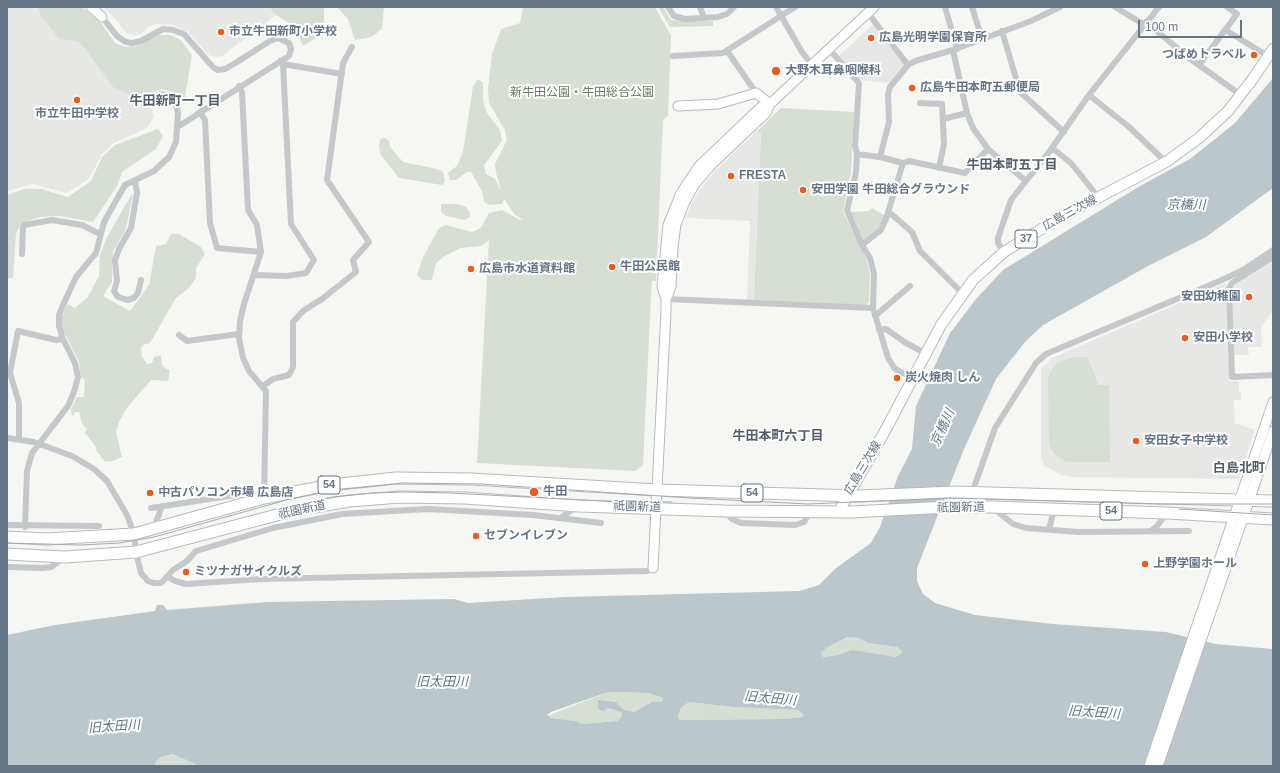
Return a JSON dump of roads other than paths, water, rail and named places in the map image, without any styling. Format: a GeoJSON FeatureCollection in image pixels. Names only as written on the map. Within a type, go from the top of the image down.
{"type":"FeatureCollection","features":[{"type":"Feature","properties":{"kind":"highway","name":"祇園新道"},"geometry":{"type":"LineString","coordinates":[[7,537],[63,538],[134,534],[153,530],[264,498],[331,485],[396,478],[471,479],[657,490],[860,496],[955,492],[1245,499],[1273,501]]}},
{"type":"Feature","properties":{"kind":"highway","name":"祇園新道"},"geometry":{"type":"LineString","coordinates":[[7,554],[65,557],[136,552],[225,530],[292,511],[350,501],[400,497],[466,498],[579,506],[725,511],[853,512],[948,507],[992,507],[1167,513],[1273,519]]}},
{"type":"Feature","properties":{"kind":"main road","name":"広島三次線"},"geometry":{"type":"LineString","coordinates":[[838,511],[846,495],[885,431],[941,325],[962,293],[973,280],[1004,252],[1059,218],[1166,162],[1199,138],[1228,111],[1241,95],[1270,52]]}},
{"type":"Feature","properties":{"kind":"street"},"geometry":{"type":"LineString","coordinates":[[90,7],[102,17],[117,36],[126,42],[132,43],[141,41],[163,29],[173,30],[184,34],[217,70],[225,69],[270,41],[278,38],[289,42],[291,49],[289,56],[281,63],[240,86],[179,126]]}},
{"type":"Feature","properties":{"kind":"street"},"geometry":{"type":"LineString","coordinates":[[668,7],[674,16],[685,19],[718,17],[727,14],[734,7]]}},
{"type":"Feature","properties":{"kind":"street"},"geometry":{"type":"LineString","coordinates":[[700,7],[704,18]]}},
{"type":"Feature","properties":{"kind":"street"},"geometry":{"type":"LineString","coordinates":[[776,7],[812,65]]}},
{"type":"Feature","properties":{"kind":"street"},"geometry":{"type":"LineString","coordinates":[[673,56],[723,54],[728,52],[795,7]]}},
{"type":"Feature","properties":{"kind":"street"},"geometry":{"type":"LineString","coordinates":[[945,7],[955,49],[967,114],[974,128],[988,149],[1026,181]]}},
{"type":"Feature","properties":{"kind":"street"},"geometry":{"type":"LineString","coordinates":[[972,7],[982,39]]}},
{"type":"Feature","properties":{"kind":"street"},"geometry":{"type":"LineString","coordinates":[[880,157],[889,122],[888,94],[890,87],[908,65],[915,61],[982,39],[1060,7]]}},
{"type":"Feature","properties":{"kind":"street"},"geometry":{"type":"LineString","coordinates":[[1115,7],[1146,23],[1199,65],[1241,95]]}},
{"type":"Feature","properties":{"kind":"street"},"geometry":{"type":"LineString","coordinates":[[1004,252],[998,243],[998,238],[1012,200],[1064,132],[1089,94],[1159,7]]}},
{"type":"Feature","properties":{"kind":"street"},"geometry":{"type":"LineString","coordinates":[[1199,65],[1226,31],[1237,14],[1227,7]]}},
{"type":"Feature","properties":{"kind":"street"},"geometry":{"type":"LineString","coordinates":[[168,576],[175,581],[186,584],[262,578],[647,570],[653,568],[666,299],[671,287],[674,231],[687,197],[704,173],[766,113],[770,104],[871,9],[908,65]]}},
{"type":"Feature","properties":{"kind":"street"},"geometry":{"type":"LineString","coordinates":[[1002,31],[1020,92],[1064,132]]}},
{"type":"Feature","properties":{"kind":"street"},"geometry":{"type":"LineString","coordinates":[[1226,31],[1270,52]]}},
{"type":"Feature","properties":{"kind":"street"},"geometry":{"type":"LineString","coordinates":[[263,386],[273,379],[289,375],[293,368],[293,322],[303,311],[322,300],[356,272],[353,260],[369,242],[327,180],[343,63],[352,47]]}},
{"type":"Feature","properties":{"kind":"street"},"geometry":{"type":"LineString","coordinates":[[829,49],[859,83],[855,146],[858,154],[856,173],[847,210],[862,245],[870,258],[874,274],[873,308],[891,364],[896,369],[912,378]]}},
{"type":"Feature","properties":{"kind":"street"},"geometry":{"type":"LineString","coordinates":[[728,52],[756,93],[770,104]]}},
{"type":"Feature","properties":{"kind":"street"},"geometry":{"type":"LineString","coordinates":[[281,63],[342,74]]}},
{"type":"Feature","properties":{"kind":"street"},"geometry":{"type":"LineString","coordinates":[[254,276],[287,276],[306,273],[314,260],[291,224],[281,63]]}},
{"type":"Feature","properties":{"kind":"street"},"geometry":{"type":"LineString","coordinates":[[240,86],[242,92],[248,210],[257,225],[261,252],[240,321],[239,334],[243,358],[249,371],[266,391],[264,498]]}},
{"type":"Feature","properties":{"kind":"street"},"geometry":{"type":"LineString","coordinates":[[678,106],[718,104],[756,93]]}},
{"type":"Feature","properties":{"kind":"street"},"geometry":{"type":"LineString","coordinates":[[25,527],[27,471],[32,453],[68,406],[78,377],[75,363],[63,339],[59,326],[59,315],[76,277],[96,253],[104,222],[125,185],[154,171],[169,157],[176,142],[179,126],[175,101],[169,95],[160,94],[144,100]]}},
{"type":"Feature","properties":{"kind":"street"},"geometry":{"type":"LineString","coordinates":[[1089,94],[1129,127],[1166,162]]}},
{"type":"Feature","properties":{"kind":"street"},"geometry":{"type":"LineString","coordinates":[[920,103],[942,104],[944,119],[944,144],[939,168]]}},
{"type":"Feature","properties":{"kind":"street"},"geometry":{"type":"LineString","coordinates":[[200,112],[205,120],[210,223],[217,248],[261,252]]}},
{"type":"Feature","properties":{"kind":"street"},"geometry":{"type":"LineString","coordinates":[[944,119],[967,114]]}},
{"type":"Feature","properties":{"kind":"street"},"geometry":{"type":"LineString","coordinates":[[1052,148],[1070,163],[1099,198]]}},
{"type":"Feature","properties":{"kind":"street"},"geometry":{"type":"LineString","coordinates":[[858,154],[880,157],[903,163],[909,161],[965,173],[988,149]]}},
{"type":"Feature","properties":{"kind":"street"},"geometry":{"type":"LineString","coordinates":[[862,245],[881,230],[889,212],[903,163]]}},
{"type":"Feature","properties":{"kind":"street"},"geometry":{"type":"LineString","coordinates":[[135,181],[137,193],[131,228],[116,260],[117,281],[114,291],[118,297],[127,300],[134,298],[138,293],[141,280]]}},
{"type":"Feature","properties":{"kind":"street"},"geometry":{"type":"LineString","coordinates":[[889,212],[912,232],[920,251],[962,293]]}},
{"type":"Feature","properties":{"kind":"street"},"geometry":{"type":"LineString","coordinates":[[22,254],[24,225],[52,220],[82,225],[100,234]]}},
{"type":"Feature","properties":{"kind":"street"},"geometry":{"type":"LineString","coordinates":[[972,493],[994,428],[1036,362],[1046,354],[1222,280],[1243,270],[1273,250]]}},
{"type":"Feature","properties":{"kind":"street"},"geometry":{"type":"LineString","coordinates":[[1273,257],[1232,283],[1229,288],[1232,377],[1273,375]]}},
{"type":"Feature","properties":{"kind":"street"},"geometry":{"type":"LineString","coordinates":[[875,316],[910,286]]}},
{"type":"Feature","properties":{"kind":"street"},"geometry":{"type":"LineString","coordinates":[[666,299],[873,308]]}},
{"type":"Feature","properties":{"kind":"street"},"geometry":{"type":"LineString","coordinates":[[879,330],[886,329],[906,344],[925,354]]}},
{"type":"Feature","properties":{"kind":"street"},"geometry":{"type":"LineString","coordinates":[[19,439],[19,403],[10,373],[18,332],[56,340],[63,339]]}},
{"type":"Feature","properties":{"kind":"street"},"geometry":{"type":"LineString","coordinates":[[180,335],[187,341],[239,334]]}},
{"type":"Feature","properties":{"kind":"street"},"geometry":{"type":"LineString","coordinates":[[1245,499],[1273,402]]}},
{"type":"Feature","properties":{"kind":"street"},"geometry":{"type":"LineString","coordinates":[[1158,766],[1238,517],[1270,446],[1273,431]]}},
{"type":"Feature","properties":{"kind":"street"},"geometry":{"type":"LineString","coordinates":[[7,438],[19,439],[38,444],[72,456],[94,469],[107,481],[127,515],[134,534],[136,552],[141,573],[148,581],[161,582],[173,570],[187,561],[196,550],[273,528],[342,514],[403,509],[456,510],[562,518],[601,523]]}},
{"type":"Feature","properties":{"kind":"street"},"geometry":{"type":"LineString","coordinates":[[151,508],[229,496],[237,496],[244,504]]}},
{"type":"Feature","properties":{"kind":"street"},"geometry":{"type":"LineString","coordinates":[[456,510],[466,498]]}},
{"type":"Feature","properties":{"kind":"street"},"geometry":{"type":"LineString","coordinates":[[342,514],[350,501]]}},
{"type":"Feature","properties":{"kind":"street"},"geometry":{"type":"LineString","coordinates":[[153,530],[162,506]]}},
{"type":"Feature","properties":{"kind":"street"},"geometry":{"type":"LineString","coordinates":[[562,518],[579,506]]}},
{"type":"Feature","properties":{"kind":"street"},"geometry":{"type":"LineString","coordinates":[[992,507],[1013,524],[1026,528],[1078,532],[1189,531]]}},
{"type":"Feature","properties":{"kind":"street"},"geometry":{"type":"LineString","coordinates":[[1049,530],[1054,509]]}},
{"type":"Feature","properties":{"kind":"street"},"geometry":{"type":"LineString","coordinates":[[1150,531],[1157,526],[1167,513]]}},
{"type":"Feature","properties":{"kind":"street"},"geometry":{"type":"LineString","coordinates":[[7,525],[25,527],[99,526]]}},
{"type":"Feature","properties":{"kind":"street"},"geometry":{"type":"LineString","coordinates":[[57,527],[63,538]]}},
{"type":"Feature","properties":{"kind":"street"},"geometry":{"type":"LineString","coordinates":[[225,530],[238,537]]}},
{"type":"Feature","properties":{"kind":"street"},"geometry":{"type":"LineString","coordinates":[[7,567],[51,567],[65,557]]}},
{"type":"Feature","properties":{"kind":"street"},"geometry":{"type":"LineString","coordinates":[[1149,766],[1202,626]]}},
{"type":"Feature","properties":{"kind":"water","name":"旧太田川"},"geometry":{"type":"Polygon","coordinates":[[[1273,78],[1273,188],[1206,237],[1148,266],[1043,325],[1025,342],[996,379],[964,449],[917,568],[917,581],[923,594],[935,603],[975,615],[1053,624],[1166,632],[1216,644],[1273,649],[1273,766],[199,766],[173,754],[161,757],[155,762],[156,766],[7,766],[7,635],[55,625],[155,611],[157,605],[163,605],[167,610],[267,602],[454,599],[468,603],[565,597],[799,591],[819,585],[836,568],[871,543],[880,527],[898,476],[912,449],[916,406],[950,333],[976,299],[1003,270],[1140,186],[1190,159],[1235,123],[1273,78]],[[847,637],[825,649],[821,653],[823,657],[838,655],[852,650],[896,657],[903,652],[897,647],[868,643],[858,638],[847,637]],[[605,693],[551,712],[547,715],[551,718],[576,721],[582,724],[617,721],[622,716],[621,712],[608,708],[603,711],[598,709],[598,700],[616,702],[624,710],[634,712],[652,702],[663,701],[663,698],[649,693],[605,693]],[[689,702],[681,708],[678,716],[679,720],[784,719],[803,717],[804,714],[798,710],[733,707],[689,702]]]}},
{"type":"Feature","properties":{"kind":"tram line"},"geometry":{"type":"LineString","coordinates":[[7,543],[82,545],[119,543],[154,537],[290,499],[332,490],[403,483],[481,484],[690,498],[808,504],[950,498],[1157,504],[1273,504]]}},
{"type":"Feature","properties":{"kind":"tram line"},"geometry":{"type":"LineString","coordinates":[[283,507],[333,497],[404,492],[622,502],[672,502]]}},
{"type":"Feature","properties":{"kind":"tram line"},"geometry":{"type":"LineString","coordinates":[[1179,509],[1273,515]]}},
{"type":"Feature","properties":{"kind":"place","name":"市立牛田新町小学校"},"geometry":{"type":"Point","coordinates":[221,32]}},
{"type":"Feature","properties":{"kind":"place","name":"広島光明学園保育所"},"geometry":{"type":"Point","coordinates":[871,38]}},
{"type":"Feature","properties":{"kind":"place","name":"つばめトラベル"},"geometry":{"type":"Point","coordinates":[1254,55]}},
{"type":"Feature","properties":{"kind":"place","name":"大野木耳鼻咽喉科"},"geometry":{"type":"Point","coordinates":[776,71]}},
{"type":"Feature","properties":{"kind":"place","name":"広島牛田本町五郵便局"},"geometry":{"type":"Point","coordinates":[912,88]}},
{"type":"Feature","properties":{"kind":"place","name":"市立牛田中学校"},"geometry":{"type":"Point","coordinates":[77,100]}},
{"type":"Feature","properties":{"kind":"place","name":"FRESTA"},"geometry":{"type":"Point","coordinates":[731,176]}},
{"type":"Feature","properties":{"kind":"place","name":"安田学園 牛田総合グラウンド"},"geometry":{"type":"Point","coordinates":[803,190]}},
{"type":"Feature","properties":{"kind":"place","name":"牛田公民館"},"geometry":{"type":"Point","coordinates":[612,267]}},
{"type":"Feature","properties":{"kind":"place","name":"広島市水道資料館"},"geometry":{"type":"Point","coordinates":[471,269]}},
{"type":"Feature","properties":{"kind":"place","name":"安田幼稚園"},"geometry":{"type":"Point","coordinates":[1249,297]}},
{"type":"Feature","properties":{"kind":"place","name":"安田小学校"},"geometry":{"type":"Point","coordinates":[1185,338]}},
{"type":"Feature","properties":{"kind":"place","name":"炭火焼肉 しん"},"geometry":{"type":"Point","coordinates":[897,378]}},
{"type":"Feature","properties":{"kind":"place","name":"安田女子中学校"},"geometry":{"type":"Point","coordinates":[1136,441]}},
{"type":"Feature","properties":{"kind":"place","name":"牛田"},"geometry":{"type":"Point","coordinates":[534,492]}},
{"type":"Feature","properties":{"kind":"place","name":"中古パソコン市場 広島店"},"geometry":{"type":"Point","coordinates":[150,493]}},
{"type":"Feature","properties":{"kind":"place","name":"セブンイレブン"},"geometry":{"type":"Point","coordinates":[476,536]}},
{"type":"Feature","properties":{"kind":"place","name":"上野学園ホール"},"geometry":{"type":"Point","coordinates":[1145,564]}},
{"type":"Feature","properties":{"kind":"place","name":"ミツナガサイクルズ"},"geometry":{"type":"Point","coordinates":[186,572]}},
{"type":"Feature","properties":{"kind":"district","name":"牛田新町一丁目"},"geometry":{"type":"Point","coordinates":[175,101]}},
{"type":"Feature","properties":{"kind":"district","name":"牛田本町五丁目"},"geometry":{"type":"Point","coordinates":[1012,165]}},
{"type":"Feature","properties":{"kind":"district","name":"牛田本町六丁目"},"geometry":{"type":"Point","coordinates":[778,436]}},
{"type":"Feature","properties":{"kind":"district","name":"白島北町"},"geometry":{"type":"Point","coordinates":[1239,468]}},
{"type":"Feature","properties":{"kind":"park label","name":"新牛田公園・牛田総合公園"},"geometry":{"type":"Point","coordinates":[582,93]}},
{"type":"Feature","properties":{"kind":"water label","name":"京橋川"},"geometry":{"type":"Point","coordinates":[1186,205]}},
{"type":"Feature","properties":{"kind":"water label","name":"京橋川"},"geometry":{"type":"Point","coordinates":[943,428]}}]}
